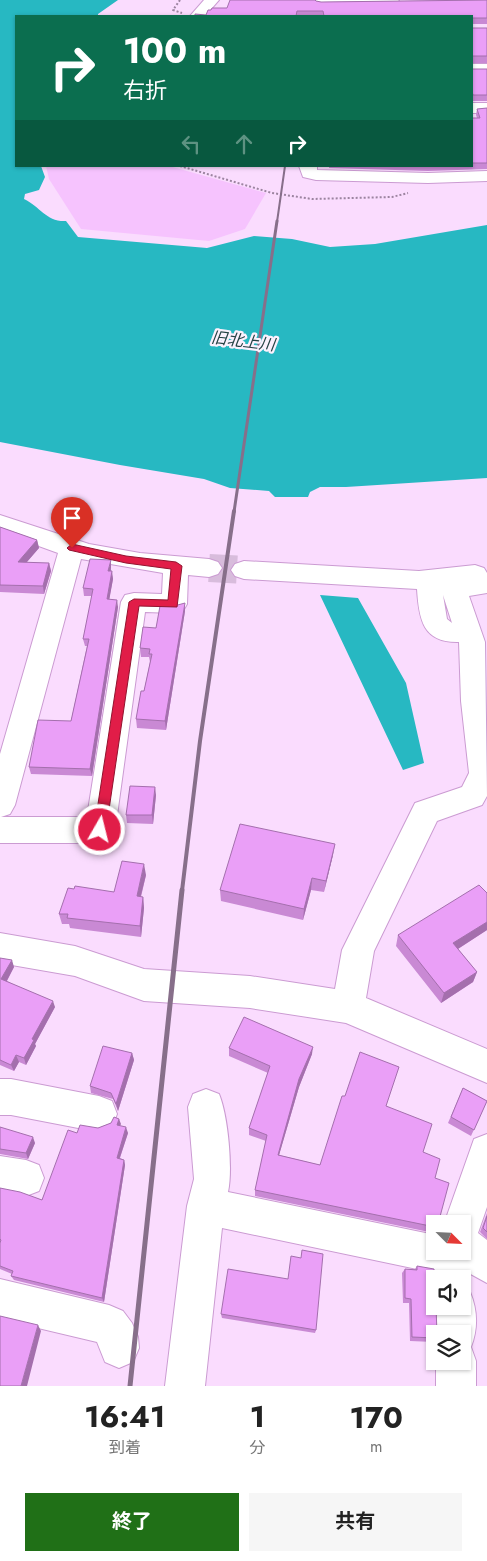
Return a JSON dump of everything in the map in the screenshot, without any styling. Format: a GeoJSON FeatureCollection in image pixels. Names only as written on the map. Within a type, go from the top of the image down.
{"type":"FeatureCollection","features":[{"type":"Feature","properties":{"kind":"street"},"geometry":{"type":"LineString","coordinates":[[198,15],[212,0]]}},
{"type":"Feature","properties":{"kind":"street"},"geometry":{"type":"LineString","coordinates":[[321,6],[409,1]]}},
{"type":"Feature","properties":{"kind":"street"},"geometry":{"type":"LineString","coordinates":[[473,69],[487,68]]}},
{"type":"Feature","properties":{"kind":"street"},"geometry":{"type":"LineString","coordinates":[[473,108],[487,108]]}},
{"type":"Feature","properties":{"kind":"street"},"geometry":{"type":"LineString","coordinates":[[308,167],[310,173],[316,175],[433,172],[487,176]]}},
{"type":"Feature","properties":{"kind":"street"},"geometry":{"type":"LineString","coordinates":[[0,523],[72,548],[126,559],[176,566],[209,568]]}},
{"type":"Feature","properties":{"kind":"street"},"geometry":{"type":"LineString","coordinates":[[0,805],[72,548]]}},
{"type":"Feature","properties":{"kind":"street"},"geometry":{"type":"LineString","coordinates":[[0,830],[100,830],[134,602],[174,604],[176,566]]}},
{"type":"Feature","properties":{"kind":"street"},"geometry":{"type":"LineString","coordinates":[[244,570],[375,579],[429,579],[461,577],[487,572]]}},
{"type":"Feature","properties":{"kind":"street"},"geometry":{"type":"LineString","coordinates":[[429,579],[433,618],[440,629],[447,633],[468,630]]}},
{"type":"Feature","properties":{"kind":"street"},"geometry":{"type":"LineString","coordinates":[[348,1007],[358,950],[426,812],[472,796],[484,774],[475,701],[472,642],[454,590],[487,584]]}},
{"type":"Feature","properties":{"kind":"street"},"geometry":{"type":"LineString","coordinates":[[0,948],[75,961],[144,985],[250,992],[348,1007],[487,1066]]}},
{"type":"Feature","properties":{"kind":"street"},"geometry":{"type":"LineString","coordinates":[[0,1097],[12,1097],[99,1114]]}},
{"type":"Feature","properties":{"kind":"street"},"geometry":{"type":"LineString","coordinates":[[185,1386],[206,1206],[212,1179],[206,1107]]}},
{"type":"Feature","properties":{"kind":"street"},"geometry":{"type":"LineString","coordinates":[[471,1220],[487,1152]]}},
{"type":"Feature","properties":{"kind":"street"},"geometry":{"type":"LineString","coordinates":[[206,1206],[426,1247]]}},
{"type":"Feature","properties":{"kind":"street"},"geometry":{"type":"LineString","coordinates":[[0,1299],[109,1325],[118,1337],[120,1348]]}},
{"type":"Feature","properties":{"kind":"street"},"geometry":{"type":"LineString","coordinates":[[456,1370],[456,1386]]}},
{"type":"Feature","properties":{"kind":"path"},"geometry":{"type":"LineString","coordinates":[[183,167],[272,193],[312,199],[392,198],[416,191]]}},
{"type":"Feature","properties":{"kind":"shaded area"},"geometry":{"type":"Polygon","coordinates":[[[46,167],[173,167],[266,193],[245,229],[209,241],[81,229],[49,179],[46,167]]]}},
{"type":"Feature","properties":{"kind":"water","name":"旧北上川"},"geometry":{"type":"Polygon","coordinates":[[[0,0],[118,0],[98,15],[15,15],[15,167],[41,167],[45,177],[39,190],[25,194],[24,199],[48,217],[59,221],[66,221],[78,237],[207,248],[254,236],[292,239],[330,247],[375,244],[487,225],[487,478],[320,487],[310,492],[308,497],[275,497],[269,491],[230,488],[204,479],[0,442],[0,0]]]}},
{"type":"Feature","properties":{"kind":"water"},"geometry":{"type":"Polygon","coordinates":[[[320,595],[358,598],[406,683],[424,763],[403,770],[320,595]]]}},
{"type":"Feature","properties":{"kind":"building"},"geometry":{"type":"Polygon","coordinates":[[[230,0],[315,0],[321,2],[487,0],[487,18],[473,18],[473,15],[324,15],[323,11],[297,11],[296,15],[206,15],[208,10],[212,8],[227,8],[230,0]]]}},
{"type":"Feature","properties":{"kind":"building"},"geometry":{"type":"Polygon","coordinates":[[[473,28],[487,28],[487,56],[473,56],[473,28]]]}},
{"type":"Feature","properties":{"kind":"building"},"geometry":{"type":"Polygon","coordinates":[[[473,69],[487,69],[487,95],[473,95],[473,69]]]}},
{"type":"Feature","properties":{"kind":"building"},"geometry":{"type":"Polygon","coordinates":[[[487,108],[487,163],[473,163],[473,118],[480,118],[477,109],[487,108]]]}},
{"type":"Feature","properties":{"kind":"building"},"geometry":{"type":"Polygon","coordinates":[[[0,527],[37,540],[18,562],[49,563],[43,586],[0,585],[0,527]]]}},
{"type":"Feature","properties":{"kind":"building"},"geometry":{"type":"Polygon","coordinates":[[[90,559],[111,560],[108,571],[112,571],[107,599],[117,600],[90,769],[29,767],[38,720],[71,721],[89,639],[83,639],[93,589],[83,588],[90,559]]]}},
{"type":"Feature","properties":{"kind":"building"},"geometry":{"type":"Polygon","coordinates":[[[185,603],[165,721],[136,719],[141,691],[144,691],[152,654],[149,654],[150,649],[140,648],[143,627],[156,628],[160,606],[174,606],[185,603]]]}},
{"type":"Feature","properties":{"kind":"building"},"geometry":{"type":"Polygon","coordinates":[[[130,786],[155,787],[152,815],[126,815],[130,786]]]}},
{"type":"Feature","properties":{"kind":"building"},"geometry":{"type":"Polygon","coordinates":[[[240,824],[335,844],[326,881],[312,878],[304,909],[220,890],[240,824]]]}},
{"type":"Feature","properties":{"kind":"building"},"geometry":{"type":"Polygon","coordinates":[[[122,861],[144,864],[137,896],[143,897],[140,926],[67,918],[68,914],[59,914],[68,888],[74,889],[75,886],[114,892],[122,861]]]}},
{"type":"Feature","properties":{"kind":"building"},"geometry":{"type":"Polygon","coordinates":[[[479,885],[487,893],[487,922],[453,943],[477,972],[444,993],[398,935],[479,885]]]}},
{"type":"Feature","properties":{"kind":"building"},"geometry":{"type":"Polygon","coordinates":[[[0,958],[12,960],[1,979],[53,1001],[24,1058],[16,1055],[11,1065],[0,1060],[0,958]]]}},
{"type":"Feature","properties":{"kind":"building"},"geometry":{"type":"Polygon","coordinates":[[[244,1017],[313,1047],[299,1079],[278,1155],[320,1165],[342,1096],[345,1096],[360,1052],[399,1067],[386,1106],[432,1124],[423,1152],[440,1159],[435,1178],[449,1183],[440,1215],[426,1215],[426,1225],[255,1190],[267,1135],[249,1128],[270,1066],[229,1048],[244,1017]]]}},
{"type":"Feature","properties":{"kind":"building"},"geometry":{"type":"Polygon","coordinates":[[[103,1046],[132,1053],[116,1104],[111,1093],[90,1086],[103,1046]]]}},
{"type":"Feature","properties":{"kind":"building"},"geometry":{"type":"Polygon","coordinates":[[[463,1088],[487,1101],[474,1130],[451,1117],[463,1088]]]}},
{"type":"Feature","properties":{"kind":"building"},"geometry":{"type":"Polygon","coordinates":[[[114,1117],[119,1119],[117,1125],[126,1127],[117,1158],[124,1160],[102,1298],[11,1276],[13,1271],[0,1266],[0,1188],[20,1192],[42,1200],[68,1130],[77,1133],[80,1125],[98,1128],[111,1123],[114,1117]]]}},
{"type":"Feature","properties":{"kind":"building"},"geometry":{"type":"Polygon","coordinates":[[[0,1127],[33,1137],[26,1153],[0,1149],[0,1127]]]}},
{"type":"Feature","properties":{"kind":"building"},"geometry":{"type":"Polygon","coordinates":[[[487,1216],[487,1232],[483,1228],[487,1216]]]}},
{"type":"Feature","properties":{"kind":"building"},"geometry":{"type":"Polygon","coordinates":[[[302,1250],[323,1254],[316,1330],[221,1314],[228,1269],[288,1279],[291,1256],[301,1258],[302,1250]]]}},
{"type":"Feature","properties":{"kind":"building"},"geometry":{"type":"Polygon","coordinates":[[[417,1266],[434,1269],[426,1270],[426,1315],[436,1315],[437,1325],[426,1325],[426,1338],[412,1337],[411,1299],[405,1298],[405,1269],[417,1270],[417,1266]]]}},
{"type":"Feature","properties":{"kind":"building"},"geometry":{"type":"Polygon","coordinates":[[[0,1316],[38,1325],[21,1386],[0,1386],[0,1316]]]}},
{"type":"Feature","properties":{"kind":"tunnel"},"geometry":{"type":"LineString","coordinates":[[209,568],[244,570]]}},
{"type":"Feature","properties":{"kind":"railway"},"geometry":{"type":"LineString","coordinates":[[277,222],[285,167]]}},
{"type":"Feature","properties":{"kind":"railway"},"geometry":{"type":"LineString","coordinates":[[234,512],[277,221]]}},
{"type":"Feature","properties":{"kind":"railway"},"geometry":{"type":"LineString","coordinates":[[182,891],[200,741],[234,511]]}},
{"type":"Feature","properties":{"kind":"railway"},"geometry":{"type":"LineString","coordinates":[[130,1386],[182,890]]}},
{"type":"Feature","properties":{"kind":"route"},"geometry":{"type":"LineString","coordinates":[[72,548],[126,559],[176,566],[174,604],[134,602],[100,830]]}}]}
